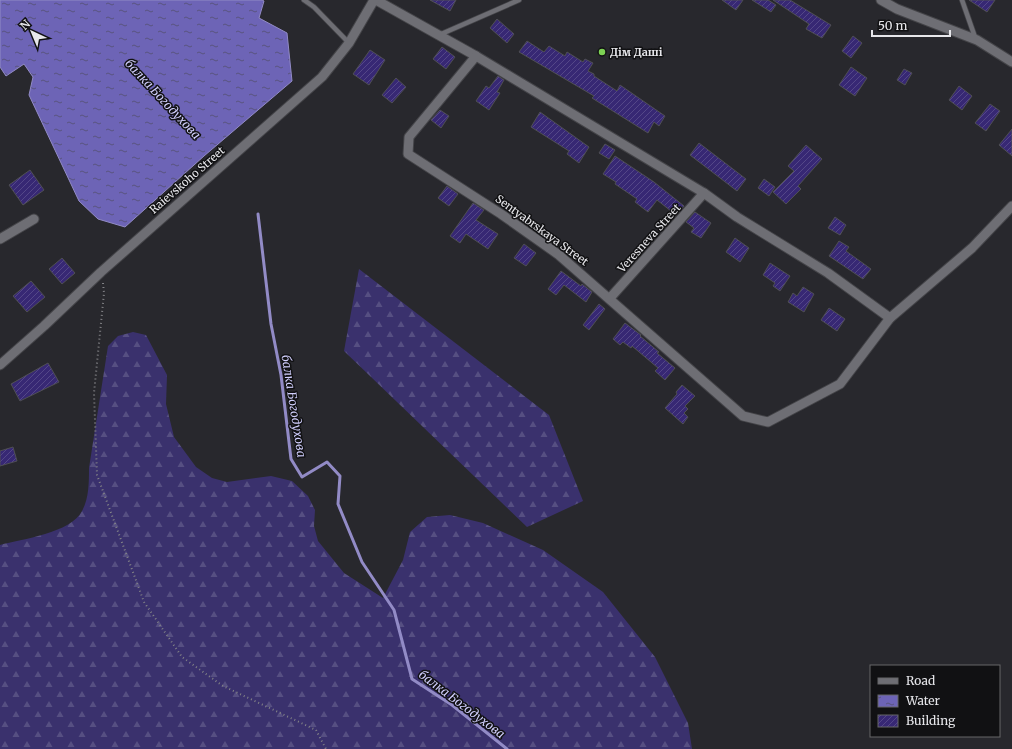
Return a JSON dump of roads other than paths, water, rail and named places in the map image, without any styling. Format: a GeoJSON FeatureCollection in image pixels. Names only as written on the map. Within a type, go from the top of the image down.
{"type":"FeatureCollection","features":[{"type":"Feature","properties":{"kind":"street","name":"Raievskoho Street"},"geometry":{"type":"LineString","coordinates":[[0,365],[101,272],[322,77],[350,43],[375,0]]}},
{"type":"Feature","properties":{"kind":"street"},"geometry":{"type":"LineString","coordinates":[[375,0],[476,56],[704,193],[737,217],[828,273],[890,318],[972,248],[1012,206]]}},
{"type":"Feature","properties":{"kind":"street"},"geometry":{"type":"LineString","coordinates":[[881,0],[897,9],[977,40],[1012,62]]}},
{"type":"Feature","properties":{"kind":"street","name":"Sentyabrskaya Street"},"geometry":{"type":"LineString","coordinates":[[476,56],[410,137],[408,154],[501,214],[559,255],[744,416],[768,422],[840,384],[890,318]]}},
{"type":"Feature","properties":{"kind":"street","name":"Veresneva Street"},"geometry":{"type":"LineString","coordinates":[[610,298],[704,193]]}},
{"type":"Feature","properties":{"kind":"street"},"geometry":{"type":"LineString","coordinates":[[0,239],[34,219]]}},
{"type":"Feature","properties":{"kind":"lane"},"geometry":{"type":"LineString","coordinates":[[304,0],[314,7],[350,43]]}},
{"type":"Feature","properties":{"kind":"lane"},"geometry":{"type":"LineString","coordinates":[[439,35],[519,0]]}},
{"type":"Feature","properties":{"kind":"lane"},"geometry":{"type":"LineString","coordinates":[[962,0],[977,40]]}},
{"type":"Feature","properties":{"kind":"water"},"geometry":{"type":"Polygon","coordinates":[[[0,0],[262,0],[264,1],[259,18],[287,33],[292,81],[204,156],[125,227],[98,219],[79,201],[29,95],[33,77],[24,64],[6,76],[0,67],[0,0]]]}},
{"type":"Feature","properties":{"kind":"waterway","name":"балка Богодухова"},"geometry":{"type":"LineString","coordinates":[[258,214],[271,324],[281,375],[291,459],[302,477],[327,462],[340,476],[338,504],[362,562],[394,610],[412,679],[452,705],[507,749]]}},
{"type":"Feature","properties":{"kind":"place","name":"Дім Даші"},"geometry":{"type":"Point","coordinates":[602,52]}}]}
